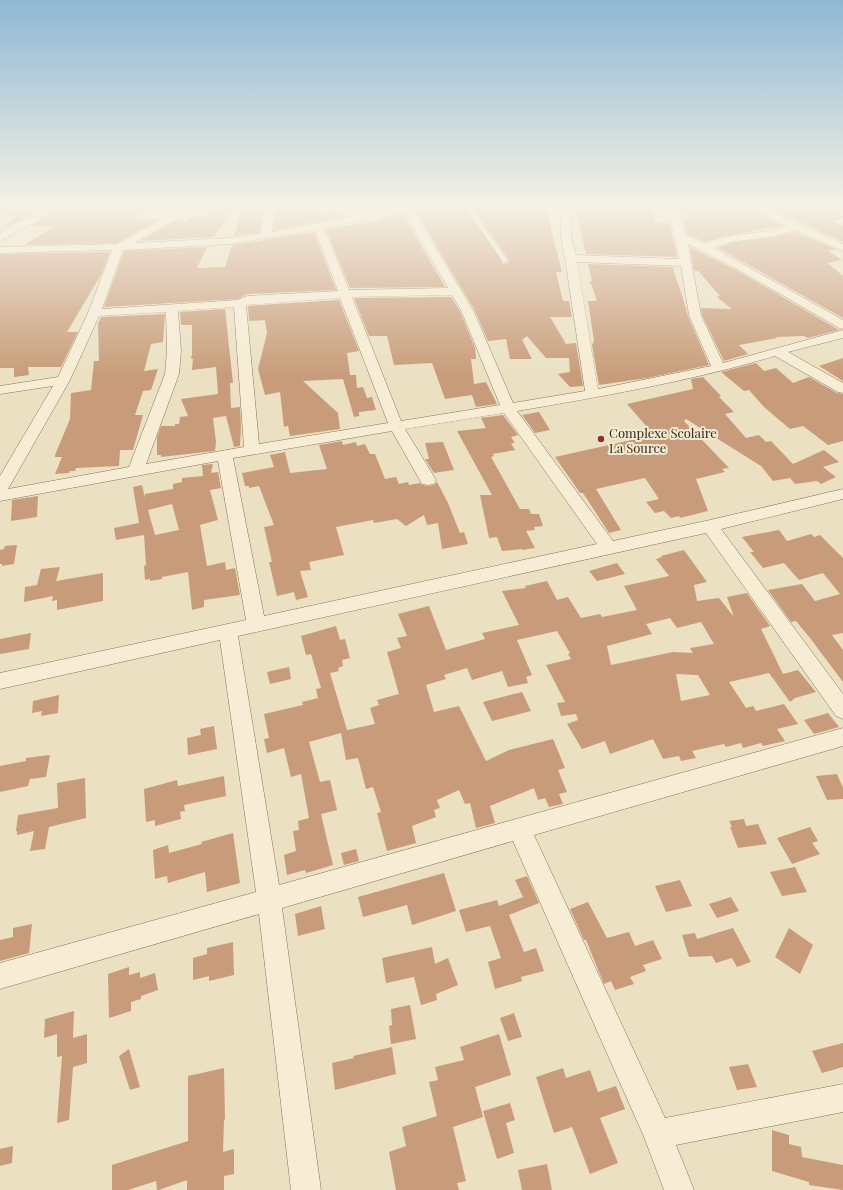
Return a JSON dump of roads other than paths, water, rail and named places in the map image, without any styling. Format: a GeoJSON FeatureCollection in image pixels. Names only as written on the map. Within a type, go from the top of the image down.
{"type":"FeatureCollection","features":[{"type":"Feature","properties":{"kind":"street"},"geometry":{"type":"LineString","coordinates":[[0,489],[63,380],[94,314],[113,264]]}},
{"type":"Feature","properties":{"kind":"street"},"geometry":{"type":"LineString","coordinates":[[333,264],[396,426],[428,480]]}},
{"type":"Feature","properties":{"kind":"street"},"geometry":{"type":"LineString","coordinates":[[441,264],[467,310],[508,408],[609,548]]}},
{"type":"Feature","properties":{"kind":"street"},"geometry":{"type":"LineString","coordinates":[[572,264],[592,394]]}},
{"type":"Feature","properties":{"kind":"street"},"geometry":{"type":"LineString","coordinates":[[686,264],[695,315],[719,368]]}},
{"type":"Feature","properties":{"kind":"street"},"geometry":{"type":"LineString","coordinates":[[736,264],[843,325]]}},
{"type":"Feature","properties":{"kind":"street"},"geometry":{"type":"LineString","coordinates":[[94,314],[240,303],[254,299],[344,294],[457,291]]}},
{"type":"Feature","properties":{"kind":"street"},"geometry":{"type":"LineString","coordinates":[[240,303],[252,450]]}},
{"type":"Feature","properties":{"kind":"street"},"geometry":{"type":"LineString","coordinates":[[136,470],[172,374],[174,351],[172,308]]}},
{"type":"Feature","properties":{"kind":"street"},"geometry":{"type":"LineString","coordinates":[[0,496],[225,454],[592,394],[719,368],[843,334]]}},
{"type":"Feature","properties":{"kind":"street"},"geometry":{"type":"LineString","coordinates":[[777,351],[843,389]]}},
{"type":"Feature","properties":{"kind":"street"},"geometry":{"type":"LineString","coordinates":[[0,390],[63,380]]}},
{"type":"Feature","properties":{"kind":"street"},"geometry":{"type":"LineString","coordinates":[[225,454],[256,625]]}},
{"type":"Feature","properties":{"kind":"street"},"geometry":{"type":"LineString","coordinates":[[0,680],[710,526],[843,494]]}},
{"type":"Feature","properties":{"kind":"street"},"geometry":{"type":"LineString","coordinates":[[710,526],[843,710]]}},
{"type":"Feature","properties":{"kind":"street"},"geometry":{"type":"LineString","coordinates":[[228,631],[268,900],[306,1190]]}},
{"type":"Feature","properties":{"kind":"street"},"geometry":{"type":"LineString","coordinates":[[0,976],[843,737]]}},
{"type":"Feature","properties":{"kind":"street"},"geometry":{"type":"LineString","coordinates":[[519,829],[657,1133],[679,1190]]}},
{"type":"Feature","properties":{"kind":"street"},"geometry":{"type":"LineString","coordinates":[[657,1133],[676,1131],[843,1098]]}},
{"type":"Feature","properties":{"kind":"place","name":"Complexe Scolaire La Source"},"geometry":{"type":"Point","coordinates":[601,439]}}]}
